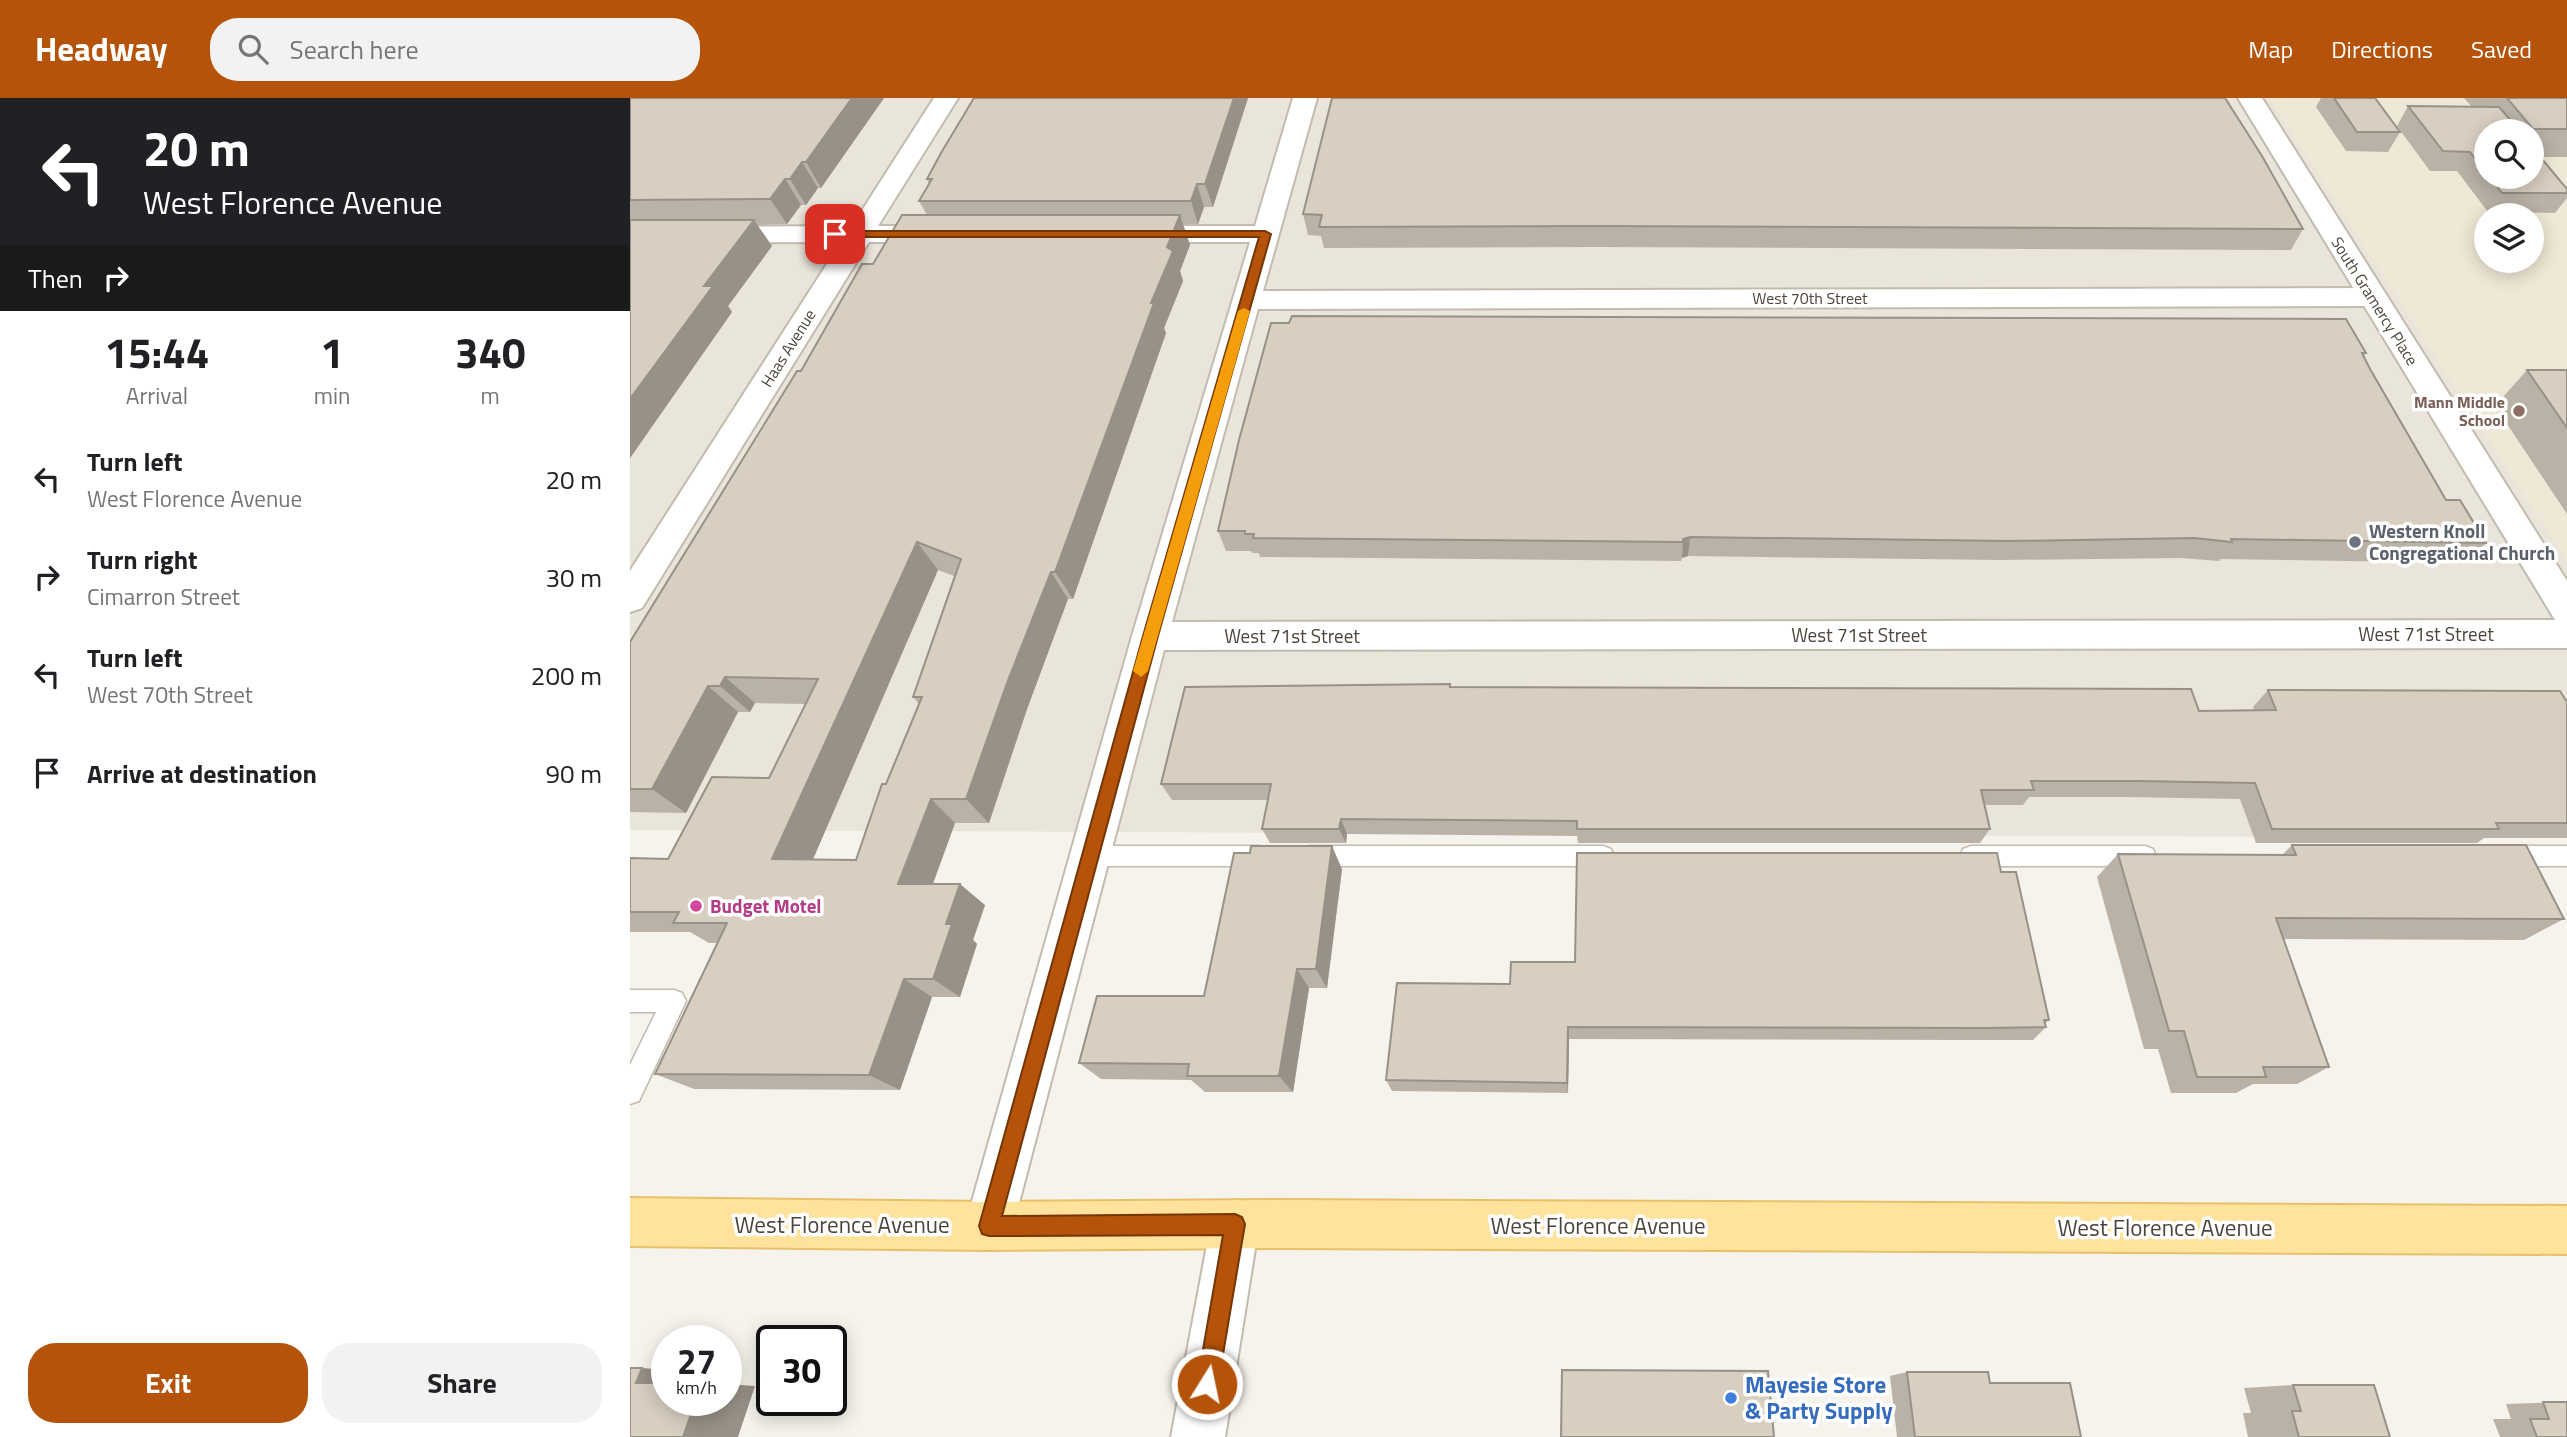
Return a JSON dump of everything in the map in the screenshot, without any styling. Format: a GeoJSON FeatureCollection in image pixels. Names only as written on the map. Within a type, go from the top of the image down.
{"type":"FeatureCollection","features":[{"type":"Feature","properties":{"kind":"main road","name":"West Florence Avenue"},"geometry":{"type":"LineString","coordinates":[[630,1222],[989,1226],[1235,1224],[2567,1230]]}},
{"type":"Feature","properties":{"kind":"street","name":"Haas Avenue"},"geometry":{"type":"LineString","coordinates":[[630,599],[946,98]]}},
{"type":"Feature","properties":{"kind":"street"},"geometry":{"type":"LineString","coordinates":[[989,1226],[1150,636],[1305,98]]}},
{"type":"Feature","properties":{"kind":"street","name":"South Gramercy Place"},"geometry":{"type":"LineString","coordinates":[[2250,98],[2567,610]]}},
{"type":"Feature","properties":{"kind":"street"},"geometry":{"type":"LineString","coordinates":[[630,234],[972,234]]}},
{"type":"Feature","properties":{"kind":"street"},"geometry":{"type":"LineString","coordinates":[[1112,234],[1265,234]]}},
{"type":"Feature","properties":{"kind":"street","name":"West 70th Street"},"geometry":{"type":"LineString","coordinates":[[1247,300],[2373,297]]}},
{"type":"Feature","properties":{"kind":"street","name":"West 71st Street"},"geometry":{"type":"LineString","coordinates":[[1150,636],[2567,634]]}},
{"type":"Feature","properties":{"kind":"street"},"geometry":{"type":"LineString","coordinates":[[1198,1437],[1235,1224]]}},
{"type":"Feature","properties":{"kind":"lane"},"geometry":{"type":"LineString","coordinates":[[1090,856],[1619,856]]}},
{"type":"Feature","properties":{"kind":"lane"},"geometry":{"type":"LineString","coordinates":[[1954,856],[2163,856]]}},
{"type":"Feature","properties":{"kind":"lane"},"geometry":{"type":"LineString","coordinates":[[2483,856],[2567,856]]}},
{"type":"Feature","properties":{"kind":"lane"},"geometry":{"type":"LineString","coordinates":[[630,1001],[674,1002],[630,1092]]}},
{"type":"Feature","properties":{"kind":"shaded area"},"geometry":{"type":"Polygon","coordinates":[[[630,98],[2567,98],[2567,838],[630,830],[630,98]]]}},
{"type":"Feature","properties":{"kind":"shaded area","name":"Mann Middle School"},"geometry":{"type":"Polygon","coordinates":[[[2269,98],[2567,98],[2567,562],[2269,98]]]}},
{"type":"Feature","properties":{"kind":"building"},"geometry":{"type":"Polygon","coordinates":[[[630,98],[852,98],[806,162],[802,162],[790,179],[785,179],[770,199],[630,200],[630,98]]]}},
{"type":"Feature","properties":{"kind":"building"},"geometry":{"type":"Polygon","coordinates":[[[974,98],[1234,98],[1205,184],[1197,184],[1191,201],[919,201],[932,179],[927,179],[974,98]]]}},
{"type":"Feature","properties":{"kind":"building"},"geometry":{"type":"Polygon","coordinates":[[[1332,98],[2225,98],[2262,156],[2303,229],[1319,227],[1322,215],[1303,214],[1332,98]]]}},
{"type":"Feature","properties":{"kind":"building"},"geometry":{"type":"Polygon","coordinates":[[[2334,98],[2375,98],[2400,132],[2357,132],[2334,98]]]}},
{"type":"Feature","properties":{"kind":"building"},"geometry":{"type":"Polygon","coordinates":[[[2507,98],[2567,98],[2567,129],[2544,129],[2544,119],[2525,119],[2507,98]]]}},
{"type":"Feature","properties":{"kind":"building"},"geometry":{"type":"Polygon","coordinates":[[[2408,106],[2499,107],[2510,119],[2474,119],[2474,157],[2470,152],[2443,151],[2408,106]]]}},
{"type":"Feature","properties":{"kind":"building"},"geometry":{"type":"Polygon","coordinates":[[[2544,161],[2567,189],[2567,193],[2502,193],[2499,189],[2544,189],[2544,161]]]}},
{"type":"Feature","properties":{"kind":"building"},"geometry":{"type":"Polygon","coordinates":[[[902,215],[1180,215],[1167,247],[1173,251],[1151,303],[1154,303],[1055,572],[1051,572],[1007,683],[966,799],[931,799],[898,884],[960,884],[946,924],[952,924],[933,979],[904,979],[869,1075],[655,1074],[727,923],[673,923],[679,912],[630,912],[630,858],[668,859],[712,777],[769,778],[818,679],[725,677],[720,686],[708,686],[652,789],[630,789],[630,642],[797,371],[801,371],[862,264],[873,264],[902,215]],[[917,542],[772,859],[856,860],[882,784],[886,784],[922,697],[913,697],[961,559],[917,542]]]}},
{"type":"Feature","properties":{"kind":"building"},"geometry":{"type":"Polygon","coordinates":[[[630,220],[754,220],[704,286],[713,286],[630,399],[630,220]]]}},
{"type":"Feature","properties":{"kind":"building"},"geometry":{"type":"Polygon","coordinates":[[[1292,316],[2346,319],[2366,353],[2362,353],[2370,369],[2446,500],[2460,500],[2486,543],[2231,539],[2232,542],[2194,538],[2009,541],[1690,537],[1683,539],[1683,542],[1253,538],[1254,534],[1245,534],[1245,531],[1218,531],[1239,440],[1271,323],[1289,323],[1292,316]]]}},
{"type":"Feature","properties":{"kind":"building"},"geometry":{"type":"Polygon","coordinates":[[[2527,370],[2567,370],[2567,428],[2527,370]]]}},
{"type":"Feature","properties":{"kind":"building"},"geometry":{"type":"Polygon","coordinates":[[[1450,684],[1450,687],[2191,689],[2199,711],[2276,710],[2268,690],[2560,691],[2567,702],[2567,823],[2496,823],[2499,829],[2272,829],[2255,783],[2031,781],[2034,790],[1981,790],[1990,829],[1577,829],[1577,821],[1341,819],[1339,829],[1262,829],[1271,784],[1161,784],[1185,687],[1450,684]]]}},
{"type":"Feature","properties":{"kind":"building"},"geometry":{"type":"Polygon","coordinates":[[[2292,845],[2526,845],[2564,919],[2276,918],[2329,1067],[2263,1067],[2266,1077],[2197,1077],[2184,1031],[2169,1031],[2118,854],[2296,855],[2292,845]]]}},
{"type":"Feature","properties":{"kind":"building"},"geometry":{"type":"Polygon","coordinates":[[[1251,846],[1332,846],[1316,969],[1297,969],[1279,1076],[1187,1076],[1189,1064],[1079,1063],[1097,996],[1204,996],[1234,853],[1250,853],[1251,846]]]}},
{"type":"Feature","properties":{"kind":"building"},"geometry":{"type":"Polygon","coordinates":[[[1577,853],[1997,853],[2001,872],[2016,872],[2049,1020],[2044,1020],[2046,1027],[1985,1028],[1568,1027],[1567,1083],[1386,1080],[1397,983],[1510,984],[1511,962],[1575,962],[1577,853]]]}},
{"type":"Feature","properties":{"kind":"building"},"geometry":{"type":"Polygon","coordinates":[[[630,1368],[642,1368],[636,1383],[651,1383],[651,1416],[690,1416],[683,1437],[630,1437],[630,1368]]]}},
{"type":"Feature","properties":{"kind":"building"},"geometry":{"type":"Polygon","coordinates":[[[1562,1370],[1768,1371],[1774,1437],[1561,1437],[1562,1370]]]}},
{"type":"Feature","properties":{"kind":"building"},"geometry":{"type":"Polygon","coordinates":[[[1907,1372],[1988,1372],[1990,1383],[2070,1383],[2081,1437],[1915,1437],[1907,1372]]]}},
{"type":"Feature","properties":{"kind":"building"},"geometry":{"type":"Polygon","coordinates":[[[2293,1385],[2374,1385],[2390,1437],[2299,1437],[2292,1411],[2301,1411],[2293,1385]]]}},
{"type":"Feature","properties":{"kind":"building"},"geometry":{"type":"Polygon","coordinates":[[[2543,1402],[2567,1402],[2567,1437],[2537,1437],[2530,1419],[2549,1419],[2543,1402]]]}},
{"type":"Feature","properties":{"kind":"slow traffic"},"geometry":{"type":"LineString","coordinates":[[1141,671],[1244,311]]}},
{"type":"Feature","properties":{"kind":"place","name":"Mann Middle School"},"geometry":{"type":"Point","coordinates":[2519,411]}},
{"type":"Feature","properties":{"kind":"place","name":"Western Knoll Congregational Church"},"geometry":{"type":"Point","coordinates":[2355,542]}},
{"type":"Feature","properties":{"kind":"place","name":"Budget Motel"},"geometry":{"type":"Point","coordinates":[696,906]}},
{"type":"Feature","properties":{"kind":"place","name":"Mayesie Store & Party Supply"},"geometry":{"type":"Point","coordinates":[1731,1398]}},
{"type":"Feature","properties":{"kind":"route"},"geometry":{"type":"LineString","coordinates":[[835,234],[1265,234],[1150,636],[989,1226],[1235,1224],[1207,1384]]}}]}
